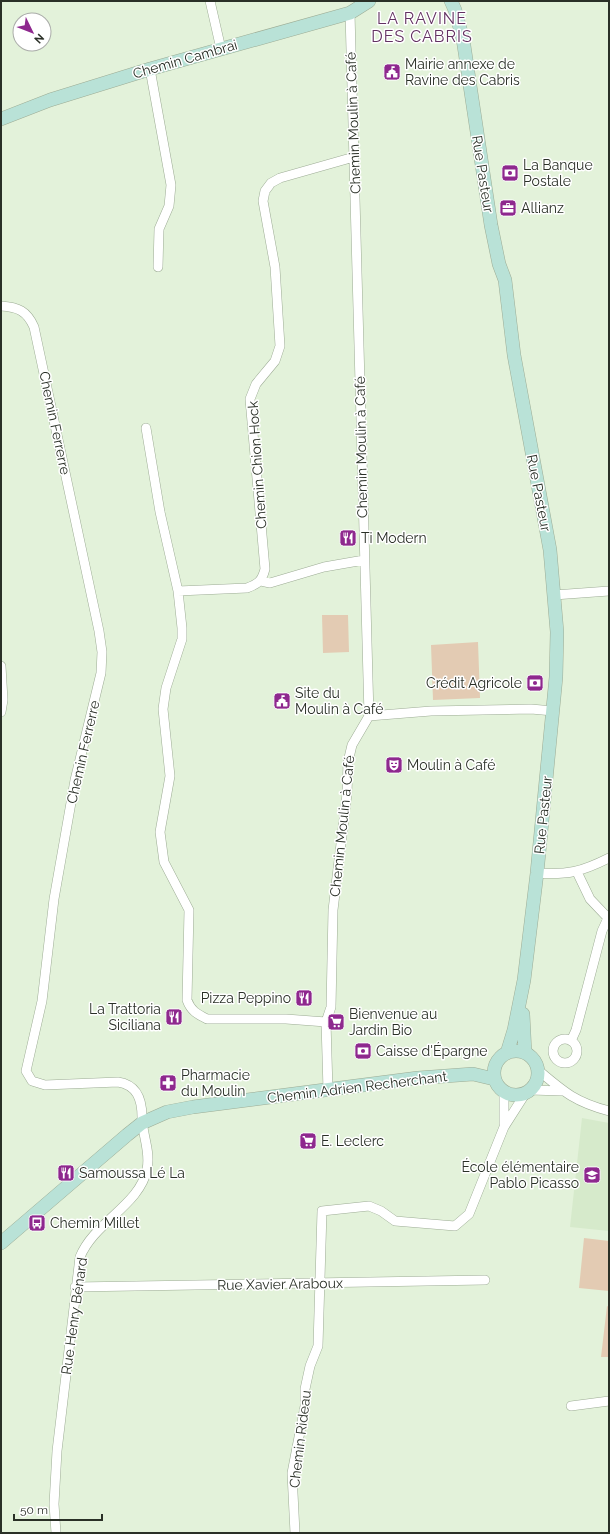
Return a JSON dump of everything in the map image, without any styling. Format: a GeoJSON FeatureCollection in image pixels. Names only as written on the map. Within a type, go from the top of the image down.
{"type":"FeatureCollection","features":[{"type":"Feature","properties":{"kind":"main road","name":"Chemin Cambrai"},"geometry":{"type":"LineString","coordinates":[[1,119],[50,100],[150,69],[350,13],[370,1]]}},
{"type":"Feature","properties":{"kind":"main road","name":"Rue Pasteur"},"geometry":{"type":"LineString","coordinates":[[454,4],[468,74],[491,225],[499,264],[505,280],[514,355],[550,550],[557,632],[556,677],[537,873],[524,980],[514,1030],[507,1053]]}},
{"type":"Feature","properties":{"kind":"main road","name":"Rue Pasteur"},"geometry":{"type":"LineString","coordinates":[[524,980],[523,1031],[525,1053]]}},
{"type":"Feature","properties":{"kind":"main road"},"geometry":{"type":"LineString","coordinates":[[513,1051],[525,1053],[532,1057],[538,1070],[536,1084],[528,1092],[518,1096],[499,1089],[494,1079],[496,1065],[499,1059],[507,1053],[513,1051]]}},
{"type":"Feature","properties":{"kind":"main road","name":"Chemin Adrien Recherchant"},"geometry":{"type":"LineString","coordinates":[[1,1243],[126,1135],[142,1124],[167,1112],[193,1107],[418,1078],[473,1074],[496,1065]]}},
{"type":"Feature","properties":{"kind":"main road","name":"Chemin Adrien Recherchant"},"geometry":{"type":"LineString","coordinates":[[473,1074],[494,1079]]}},
{"type":"Feature","properties":{"kind":"street"},"geometry":{"type":"LineString","coordinates":[[210,1],[220,49]]}},
{"type":"Feature","properties":{"kind":"street","name":"Chemin Moulin à Café"},"geometry":{"type":"LineString","coordinates":[[328,1090],[326,1022],[331,1007],[333,910],[347,794],[348,762],[352,745],[369,716],[350,13]]}},
{"type":"Feature","properties":{"kind":"street"},"geometry":{"type":"LineString","coordinates":[[150,69],[172,184],[169,206],[159,229],[158,267]]}},
{"type":"Feature","properties":{"kind":"street","name":"Chemin Chion Hock"},"geometry":{"type":"LineString","coordinates":[[261,581],[265,569],[250,398],[256,384],[271,367],[279,354],[281,339],[275,267],[263,201],[268,187],[280,178],[354,157]]}},
{"type":"Feature","properties":{"kind":"street","name":"Chemin Ferrerre"},"geometry":{"type":"LineString","coordinates":[[1,306],[14,306],[23,310],[34,327],[98,624],[102,652],[101,673],[96,697],[75,780],[54,899],[42,1001],[26,1071],[32,1081],[45,1085],[118,1082],[129,1084],[138,1095],[142,1124]]}},
{"type":"Feature","properties":{"kind":"street"},"geometry":{"type":"LineString","coordinates":[[146,428],[160,512],[178,591],[182,628],[182,639],[168,679],[164,698],[163,709],[170,776],[160,832],[164,862],[189,910],[187,1000],[191,1009],[198,1015],[207,1019],[286,1019],[326,1022]]}},
{"type":"Feature","properties":{"kind":"street"},"geometry":{"type":"LineString","coordinates":[[178,591],[247,588],[261,581],[270,583],[324,567],[364,560]]}},
{"type":"Feature","properties":{"kind":"street"},"geometry":{"type":"LineString","coordinates":[[554,595],[609,590]]}},
{"type":"Feature","properties":{"kind":"street"},"geometry":{"type":"LineString","coordinates":[[1,666],[3,700],[1,712]]}},
{"type":"Feature","properties":{"kind":"street"},"geometry":{"type":"LineString","coordinates":[[369,716],[431,711],[531,709],[553,711]]}},
{"type":"Feature","properties":{"kind":"street"},"geometry":{"type":"LineString","coordinates":[[537,873],[563,874],[577,872],[609,858]]}},
{"type":"Feature","properties":{"kind":"street"},"geometry":{"type":"LineString","coordinates":[[571,1041],[576,1030],[602,931],[608,917],[590,899],[577,872]]}},
{"type":"Feature","properties":{"kind":"street"},"geometry":{"type":"LineString","coordinates":[[538,1070],[562,1091],[588,1105],[609,1110]]}},
{"type":"Feature","properties":{"kind":"street"},"geometry":{"type":"LineString","coordinates":[[319,1284],[322,1211],[369,1206],[395,1221],[456,1226],[468,1214],[504,1127],[528,1092],[562,1091]]}},
{"type":"Feature","properties":{"kind":"street"},"geometry":{"type":"LineString","coordinates":[[504,1092],[504,1127]]}},
{"type":"Feature","properties":{"kind":"street","name":"Rue Henry Bénard"},"geometry":{"type":"LineString","coordinates":[[56,1533],[54,1504],[57,1451],[75,1287],[80,1257],[86,1243],[135,1194],[143,1182],[148,1160],[142,1124]]}},
{"type":"Feature","properties":{"kind":"street","name":"Rue Xavier Araboux"},"geometry":{"type":"LineString","coordinates":[[75,1287],[485,1280]]}},
{"type":"Feature","properties":{"kind":"street","name":"Chemin Rideau"},"geometry":{"type":"LineString","coordinates":[[295,1533],[292,1473],[304,1406],[305,1389],[310,1366],[318,1346],[319,1284]]}},
{"type":"Feature","properties":{"kind":"street"},"geometry":{"type":"LineString","coordinates":[[571,1406],[609,1401]]}},
{"type":"Feature","properties":{"kind":"shaded area"},"geometry":{"type":"Polygon","coordinates":[[[322,615],[348,615],[349,652],[323,653],[322,615]]]}},
{"type":"Feature","properties":{"kind":"shaded area"},"geometry":{"type":"Polygon","coordinates":[[[478,642],[480,698],[433,700],[431,645],[478,642]]]}},
{"type":"Feature","properties":{"kind":"shaded area","name":"École élémentaire Pablo Picasso"},"geometry":{"type":"Polygon","coordinates":[[[582,1118],[609,1123],[609,1231],[570,1227],[582,1118]]]}},
{"type":"Feature","properties":{"kind":"shaded area"},"geometry":{"type":"Polygon","coordinates":[[[584,1238],[609,1241],[609,1291],[579,1288],[584,1238]]]}},
{"type":"Feature","properties":{"kind":"shaded area"},"geometry":{"type":"Polygon","coordinates":[[[607,1306],[609,1307],[609,1357],[601,1357],[607,1306]]]}},
{"type":"Feature","properties":{"kind":"place","name":"Mairie annexe de Ravine des Cabris"},"geometry":{"type":"Point","coordinates":[392,72]}},
{"type":"Feature","properties":{"kind":"place","name":"La Banque Postale"},"geometry":{"type":"Point","coordinates":[510,173]}},
{"type":"Feature","properties":{"kind":"place","name":"Allianz"},"geometry":{"type":"Point","coordinates":[508,208]}},
{"type":"Feature","properties":{"kind":"place","name":"Ti Modern"},"geometry":{"type":"Point","coordinates":[348,538]}},
{"type":"Feature","properties":{"kind":"place","name":"Crédit Agricole"},"geometry":{"type":"Point","coordinates":[535,683]}},
{"type":"Feature","properties":{"kind":"place","name":"Site du Moulin à Café"},"geometry":{"type":"Point","coordinates":[282,701]}},
{"type":"Feature","properties":{"kind":"place","name":"Moulin à Café"},"geometry":{"type":"Point","coordinates":[394,765]}},
{"type":"Feature","properties":{"kind":"place","name":"Pizza Peppino"},"geometry":{"type":"Point","coordinates":[304,998]}},
{"type":"Feature","properties":{"kind":"place","name":"La Trattoria Siciliana"},"geometry":{"type":"Point","coordinates":[174,1017]}},
{"type":"Feature","properties":{"kind":"place","name":"Bienvenue au Jardin Bio"},"geometry":{"type":"Point","coordinates":[336,1022]}},
{"type":"Feature","properties":{"kind":"place","name":"Caisse d'Épargne"},"geometry":{"type":"Point","coordinates":[363,1051]}},
{"type":"Feature","properties":{"kind":"place","name":"Pharmacie du Moulin"},"geometry":{"type":"Point","coordinates":[168,1083]}},
{"type":"Feature","properties":{"kind":"place","name":"E. Leclerc"},"geometry":{"type":"Point","coordinates":[308,1141]}},
{"type":"Feature","properties":{"kind":"place","name":"Samoussa Lé La"},"geometry":{"type":"Point","coordinates":[66,1173]}},
{"type":"Feature","properties":{"kind":"place","name":"École élémentaire Pablo Picasso"},"geometry":{"type":"Point","coordinates":[592,1175]}},
{"type":"Feature","properties":{"kind":"place","name":"Chemin Millet"},"geometry":{"type":"Point","coordinates":[37,1223]}},
{"type":"Feature","properties":{"kind":"district","name":"LA RAVINE DES CABRIS"},"geometry":{"type":"Point","coordinates":[422,27]}}]}
